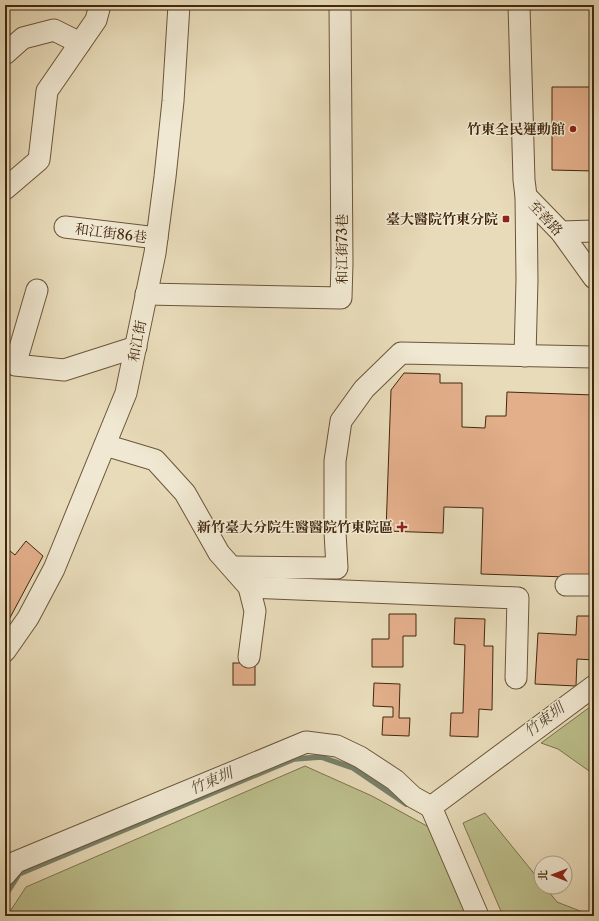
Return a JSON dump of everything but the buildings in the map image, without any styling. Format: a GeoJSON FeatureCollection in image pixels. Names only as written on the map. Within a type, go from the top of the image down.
{"type":"FeatureCollection","features":[{"type":"Feature","properties":{"kind":"street"},"geometry":{"type":"LineString","coordinates":[[5,190],[39,160],[47,90],[96,20],[100,5]]}},
{"type":"Feature","properties":{"kind":"street","name":"和江街"},"geometry":{"type":"LineString","coordinates":[[5,651],[28,618],[54,569],[126,393],[157,238],[173,101],[179,5]]}},
{"type":"Feature","properties":{"kind":"street","name":"和江街73巷"},"geometry":{"type":"LineString","coordinates":[[146,294],[341,298],[340,5]]}},
{"type":"Feature","properties":{"kind":"street","name":"至善路"},"geometry":{"type":"LineString","coordinates":[[519,5],[526,196],[561,232],[594,278]]}},
{"type":"Feature","properties":{"kind":"street"},"geometry":{"type":"LineString","coordinates":[[5,54],[23,38],[54,30],[80,43]]}},
{"type":"Feature","properties":{"kind":"street"},"geometry":{"type":"LineString","coordinates":[[525,356],[527,280],[526,196]]}},
{"type":"Feature","properties":{"kind":"street","name":"和江街86巷"},"geometry":{"type":"LineString","coordinates":[[65,227],[157,238]]}},
{"type":"Feature","properties":{"kind":"street"},"geometry":{"type":"LineString","coordinates":[[561,232],[594,231]]}},
{"type":"Feature","properties":{"kind":"street"},"geometry":{"type":"LineString","coordinates":[[37,290],[15,365],[64,370],[136,347]]}},
{"type":"Feature","properties":{"kind":"street"},"geometry":{"type":"LineString","coordinates":[[356,592],[337,568],[335,532],[335,461],[341,422],[364,389],[401,353],[594,357]]}},
{"type":"Feature","properties":{"kind":"street"},"geometry":{"type":"LineString","coordinates":[[105,445],[155,460],[185,493],[218,553],[249,587],[255,611],[249,657]]}},
{"type":"Feature","properties":{"kind":"street"},"geometry":{"type":"LineString","coordinates":[[232,567],[337,568]]}},
{"type":"Feature","properties":{"kind":"street"},"geometry":{"type":"LineString","coordinates":[[566,585],[594,585]]}},
{"type":"Feature","properties":{"kind":"street"},"geometry":{"type":"LineString","coordinates":[[249,587],[518,598],[516,678]]}},
{"type":"Feature","properties":{"kind":"street"},"geometry":{"type":"LineString","coordinates":[[431,807],[594,686]]}},
{"type":"Feature","properties":{"kind":"street"},"geometry":{"type":"LineString","coordinates":[[5,875],[16,862],[306,742],[337,746],[360,757],[395,780],[413,797],[431,807],[478,916]]}},
{"type":"Feature","properties":{"kind":"green space"},"geometry":{"type":"Polygon","coordinates":[[[594,704],[594,779],[592,773],[558,749],[541,743],[594,704]]]}},
{"type":"Feature","properties":{"kind":"green space"},"geometry":{"type":"Polygon","coordinates":[[[305,766],[372,796],[436,831],[467,916],[7,916],[26,887],[305,766]]]}},
{"type":"Feature","properties":{"kind":"green space"},"geometry":{"type":"Polygon","coordinates":[[[485,813],[533,872],[533,895],[551,895],[557,902],[593,916],[503,916],[463,823],[485,813]]]}},
{"type":"Feature","properties":{"kind":"waterway","name":"竹東圳"},"geometry":{"type":"LineString","coordinates":[[5,896],[19,874],[294,759],[321,757],[353,768],[406,804]]}},
{"type":"Feature","properties":{"kind":"place","name":"竹東全民運動館"},"geometry":{"type":"Point","coordinates":[573,129]}},
{"type":"Feature","properties":{"kind":"place","name":"臺大醫院竹東分院"},"geometry":{"type":"Point","coordinates":[506,219]}},
{"type":"Feature","properties":{"kind":"place","name":"新竹臺大分院生醫醫院竹東院區"},"geometry":{"type":"Point","coordinates":[402,527]}}]}
